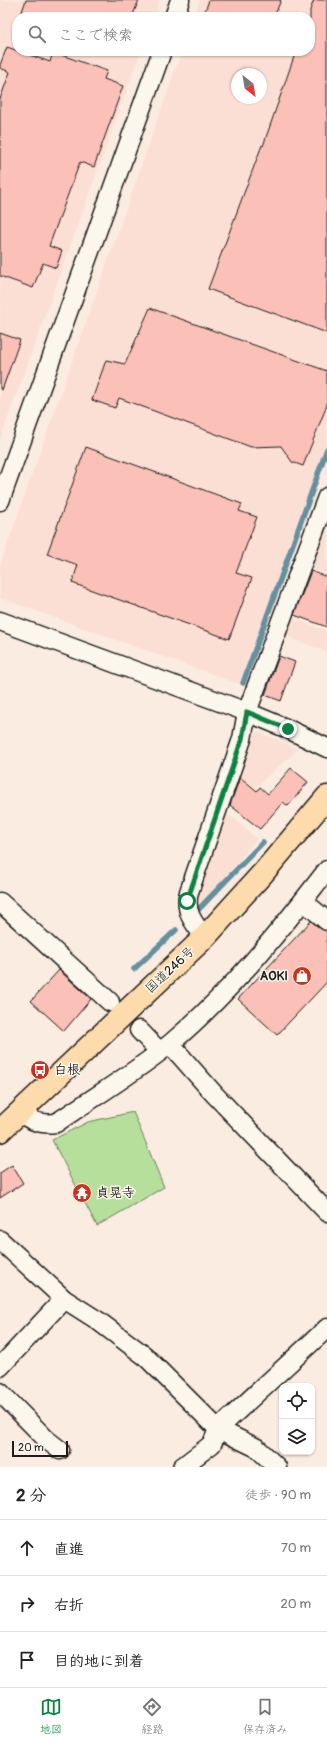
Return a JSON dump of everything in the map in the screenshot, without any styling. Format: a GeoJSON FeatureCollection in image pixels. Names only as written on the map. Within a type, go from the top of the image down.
{"type":"FeatureCollection","features":[{"type":"Feature","properties":{"kind":"highway","name":"国道246号"},"geometry":{"type":"LineString","coordinates":[[0,1131],[205,937],[263,873],[327,797]]}},
{"type":"Feature","properties":{"kind":"street"},"geometry":{"type":"LineString","coordinates":[[176,12],[180,0]]}},
{"type":"Feature","properties":{"kind":"street"},"geometry":{"type":"LineString","coordinates":[[0,501],[160,56]]}},
{"type":"Feature","properties":{"kind":"street"},"geometry":{"type":"LineString","coordinates":[[205,937],[193,922],[187,901],[242,739],[247,712],[327,497]]}},
{"type":"Feature","properties":{"kind":"street"},"geometry":{"type":"LineString","coordinates":[[0,621],[247,712],[288,729],[327,748]]}},
{"type":"Feature","properties":{"kind":"street"},"geometry":{"type":"LineString","coordinates":[[19,1113],[36,1123],[56,1123],[165,1048],[193,1024],[252,963],[327,870]]}},
{"type":"Feature","properties":{"kind":"street"},"geometry":{"type":"LineString","coordinates":[[303,901],[327,921]]}},
{"type":"Feature","properties":{"kind":"street"},"geometry":{"type":"LineString","coordinates":[[0,902],[110,1002]]}},
{"type":"Feature","properties":{"kind":"street"},"geometry":{"type":"LineString","coordinates":[[139,1030],[165,1048],[215,1095],[327,1212]]}},
{"type":"Feature","properties":{"kind":"street"},"geometry":{"type":"LineString","coordinates":[[0,1240],[64,1299],[97,1320],[145,1356],[218,1429],[257,1448],[277,1467]]}},
{"type":"Feature","properties":{"kind":"street"},"geometry":{"type":"LineString","coordinates":[[0,1367],[64,1299]]}},
{"type":"Feature","properties":{"kind":"street"},"geometry":{"type":"LineString","coordinates":[[182,1467],[212,1444],[218,1429],[327,1328]]}},
{"type":"Feature","properties":{"kind":"street"},"geometry":{"type":"LineString","coordinates":[[0,1392],[47,1440],[60,1450]]}},
{"type":"Feature","properties":{"kind":"shaded area"},"geometry":{"type":"Polygon","coordinates":[[[0,0],[160,0],[156,12],[12,12],[12,56],[139,56],[0,440],[0,0]]]}},
{"type":"Feature","properties":{"kind":"shaded area"},"geometry":{"type":"Polygon","coordinates":[[[200,0],[327,0],[327,444],[239,684],[0,598],[0,565],[180,56],[315,56],[315,12],[196,12],[200,0]]]}},
{"type":"Feature","properties":{"kind":"shaded area"},"geometry":{"type":"Polygon","coordinates":[[[327,521],[327,574],[313,569],[311,564],[327,521]]]}},
{"type":"Feature","properties":{"kind":"shaded area"},"geometry":{"type":"Polygon","coordinates":[[[293,618],[327,631],[327,652],[286,636],[293,618]]]}},
{"type":"Feature","properties":{"kind":"shaded area"},"geometry":{"type":"Polygon","coordinates":[[[256,731],[298,749],[255,788],[239,775],[256,731]]]}},
{"type":"Feature","properties":{"kind":"shaded area"},"geometry":{"type":"Polygon","coordinates":[[[227,813],[257,839],[197,909],[196,888],[227,813]]]}},
{"type":"Feature","properties":{"kind":"green space"},"geometry":{"type":"Polygon","coordinates":[[[133,1112],[164,1187],[97,1226],[52,1140],[88,1122],[133,1112]]]}},
{"type":"Feature","properties":{"kind":"building"},"geometry":{"type":"Polygon","coordinates":[[[26,0],[139,0],[134,12],[22,12],[26,0]]]}},
{"type":"Feature","properties":{"kind":"building"},"geometry":{"type":"Polygon","coordinates":[[[209,0],[281,0],[276,12],[205,12],[209,0]]]}},
{"type":"Feature","properties":{"kind":"building"},"geometry":{"type":"Polygon","coordinates":[[[314,0],[327,0],[327,333],[208,289],[262,145],[263,146],[294,56],[315,56],[315,12],[310,12],[314,0]]]}},
{"type":"Feature","properties":{"kind":"building"},"geometry":{"type":"Polygon","coordinates":[[[7,47],[12,49],[12,56],[33,56],[50,62],[52,56],[64,56],[107,71],[104,79],[123,86],[94,167],[80,162],[49,246],[62,251],[56,268],[43,263],[33,288],[0,276],[0,99],[10,72],[0,68],[7,47]]]}},
{"type":"Feature","properties":{"kind":"building"},"geometry":{"type":"Polygon","coordinates":[[[150,308],[327,371],[327,405],[303,466],[292,462],[281,446],[251,447],[119,398],[115,408],[92,400],[106,360],[125,364],[150,308]]]}},
{"type":"Feature","properties":{"kind":"building"},"geometry":{"type":"Polygon","coordinates":[[[0,333],[20,340],[2,390],[0,389],[0,333]]]}},
{"type":"Feature","properties":{"kind":"building"},"geometry":{"type":"Polygon","coordinates":[[[86,447],[242,504],[239,511],[257,517],[236,573],[252,578],[229,639],[72,583],[78,565],[47,554],[86,447]]]}},
{"type":"Feature","properties":{"kind":"building"},"geometry":{"type":"Polygon","coordinates":[[[311,571],[327,577],[327,627],[294,615],[311,571]]]}},
{"type":"Feature","properties":{"kind":"building"},"geometry":{"type":"Polygon","coordinates":[[[279,656],[295,662],[281,701],[265,695],[279,656]]]}},
{"type":"Feature","properties":{"kind":"building"},"geometry":{"type":"Polygon","coordinates":[[[291,768],[308,782],[288,806],[283,802],[260,829],[230,805],[240,777],[257,791],[260,787],[268,794],[291,768]]]}},
{"type":"Feature","properties":{"kind":"building"},"geometry":{"type":"Polygon","coordinates":[[[311,921],[321,929],[327,931],[327,982],[277,1035],[238,999],[311,921]]]}},
{"type":"Feature","properties":{"kind":"building"},"geometry":{"type":"Polygon","coordinates":[[[59,970],[91,999],[64,1031],[31,1001],[59,970]]]}},
{"type":"Feature","properties":{"kind":"building"},"geometry":{"type":"Polygon","coordinates":[[[12,1165],[23,1183],[0,1198],[0,1173],[12,1165]]]}},
{"type":"Feature","properties":{"kind":"waterway"},"geometry":{"type":"LineString","coordinates":[[243,683],[327,449]]}},
{"type":"Feature","properties":{"kind":"waterway"},"geometry":{"type":"LineString","coordinates":[[197,911],[263,842]]}},
{"type":"Feature","properties":{"kind":"waterway"},"geometry":{"type":"LineString","coordinates":[[134,969],[176,930]]}},
{"type":"Feature","properties":{"kind":"place","name":"AOKI"},"geometry":{"type":"Point","coordinates":[302,976]}},
{"type":"Feature","properties":{"kind":"place","name":"白根"},"geometry":{"type":"Point","coordinates":[40,1070]}},
{"type":"Feature","properties":{"kind":"place","name":"貞晃寺"},"geometry":{"type":"Point","coordinates":[82,1193]}},
{"type":"Feature","properties":{"kind":"route"},"geometry":{"type":"LineString","coordinates":[[187,901],[210,829],[242,739],[247,712],[288,729]]}}]}
